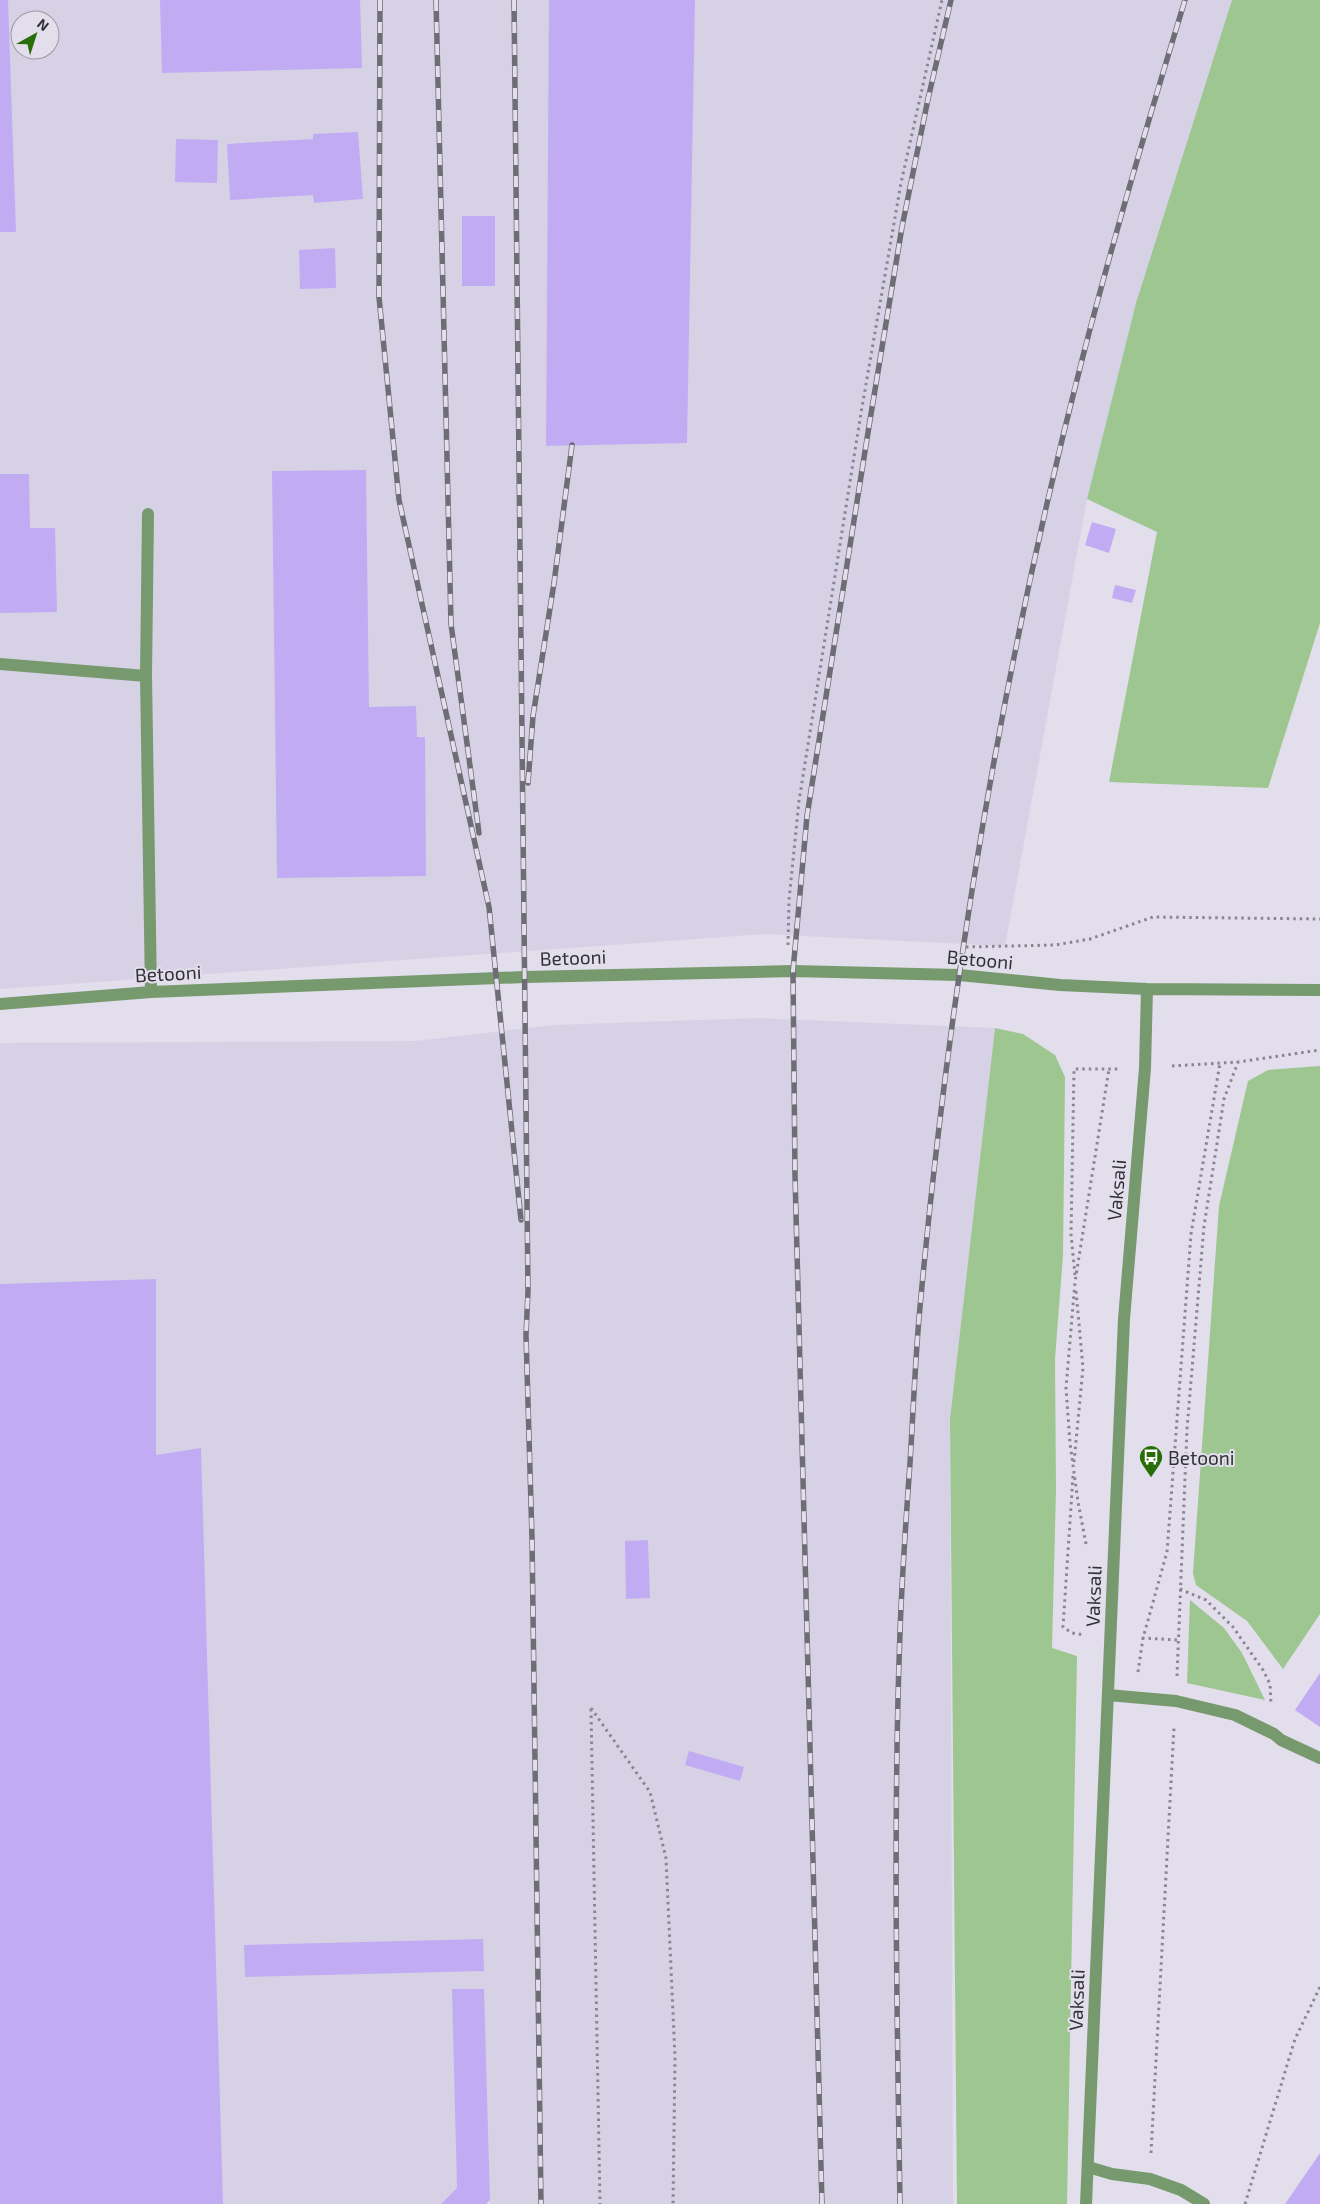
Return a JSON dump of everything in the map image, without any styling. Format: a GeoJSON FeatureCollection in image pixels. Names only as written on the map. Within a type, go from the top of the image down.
{"type":"FeatureCollection","features":[{"type":"Feature","properties":{"kind":"street"},"geometry":{"type":"LineString","coordinates":[[148,514],[146,676],[151,992]]}},
{"type":"Feature","properties":{"kind":"street"},"geometry":{"type":"LineString","coordinates":[[0,664],[146,676]]}},
{"type":"Feature","properties":{"kind":"street","name":"Betooni"},"geometry":{"type":"LineString","coordinates":[[0,1004],[151,992],[524,977],[793,970],[959,975],[1060,986],[1147,989],[1320,990]]}},
{"type":"Feature","properties":{"kind":"street","name":"Vaksali"},"geometry":{"type":"LineString","coordinates":[[1086,2204],[1124,1318],[1145,1068],[1147,989]]}},
{"type":"Feature","properties":{"kind":"street"},"geometry":{"type":"LineString","coordinates":[[1108,1695],[1176,1701],[1235,1715],[1274,1734],[1281,1740],[1320,1758]]}},
{"type":"Feature","properties":{"kind":"street"},"geometry":{"type":"LineString","coordinates":[[1088,2168],[1112,2174],[1150,2179],[1181,2190],[1204,2204]]}},
{"type":"Feature","properties":{"kind":"path"},"geometry":{"type":"LineString","coordinates":[[788,950],[789,900],[799,801],[860,422],[901,183],[942,0]]}},
{"type":"Feature","properties":{"kind":"path"},"geometry":{"type":"LineString","coordinates":[[963,947],[1055,945],[1090,939],[1153,918],[1320,919]]}},
{"type":"Feature","properties":{"kind":"path"},"geometry":{"type":"LineString","coordinates":[[1086,1645],[1087,1635],[1072,1633],[1063,1627],[1073,1469],[1083,1368],[1071,1234],[1074,1069],[1145,1068],[1238,1062],[1320,1050]]}},
{"type":"Feature","properties":{"kind":"path"},"geometry":{"type":"LineString","coordinates":[[1150,2179],[1176,1701],[1186,1429],[1204,1226],[1224,1099],[1238,1062]]}},
{"type":"Feature","properties":{"kind":"path"},"geometry":{"type":"LineString","coordinates":[[1134,1698],[1143,1638],[1167,1552],[1191,1234],[1220,1063]]}},
{"type":"Feature","properties":{"kind":"path"},"geometry":{"type":"LineString","coordinates":[[1088,1553],[1073,1469],[1066,1388],[1076,1282],[1108,1069]]}},
{"type":"Feature","properties":{"kind":"path"},"geometry":{"type":"LineString","coordinates":[[1180,1589],[1206,1600],[1233,1627],[1263,1670],[1270,1684],[1274,1734]]}},
{"type":"Feature","properties":{"kind":"path"},"geometry":{"type":"LineString","coordinates":[[1111,1637],[1178,1640]]}},
{"type":"Feature","properties":{"kind":"path"},"geometry":{"type":"LineString","coordinates":[[600,2204],[590,1708],[650,1792],[666,1858],[675,2057],[673,2204]]}},
{"type":"Feature","properties":{"kind":"path"},"geometry":{"type":"LineString","coordinates":[[1245,2204],[1295,2039],[1320,1987]]}},
{"type":"Feature","properties":{"kind":"shaded area"},"geometry":{"type":"Polygon","coordinates":[[[0,0],[1232,0],[1136,303],[1087,499],[1005,946],[765,934],[0,989],[0,0]]]}},
{"type":"Feature","properties":{"kind":"shaded area"},"geometry":{"type":"Polygon","coordinates":[[[759,1018],[995,1028],[950,1419],[953,2204],[490,2204],[490,2201],[486,2204],[0,2204],[0,1043],[415,1041],[555,1025],[759,1018]]]}},
{"type":"Feature","properties":{"kind":"green space"},"geometry":{"type":"Polygon","coordinates":[[[1232,0],[1320,0],[1320,623],[1268,788],[1109,782],[1157,532],[1087,499],[1136,303],[1232,0]]]}},
{"type":"Feature","properties":{"kind":"green space"},"geometry":{"type":"Polygon","coordinates":[[[995,1028],[1023,1034],[1055,1055],[1065,1077],[1063,1255],[1055,1359],[1056,1490],[1052,1648],[1077,1656],[1067,2204],[957,2204],[950,1419],[995,1028]]]}},
{"type":"Feature","properties":{"kind":"green space"},"geometry":{"type":"Polygon","coordinates":[[[1320,1066],[1320,1614],[1283,1669],[1247,1621],[1196,1585],[1193,1573],[1219,1206],[1248,1081],[1268,1070],[1320,1066]]]}},
{"type":"Feature","properties":{"kind":"green space"},"geometry":{"type":"Polygon","coordinates":[[[1190,1600],[1224,1628],[1242,1653],[1265,1700],[1187,1683],[1190,1600]]]}},
{"type":"Feature","properties":{"kind":"building"},"geometry":{"type":"Polygon","coordinates":[[[0,0],[8,0],[16,232],[0,232],[0,0]]]}},
{"type":"Feature","properties":{"kind":"building"},"geometry":{"type":"Polygon","coordinates":[[[160,0],[360,0],[362,68],[162,73],[160,0]]]}},
{"type":"Feature","properties":{"kind":"building"},"geometry":{"type":"Polygon","coordinates":[[[549,0],[695,0],[687,443],[546,446],[549,0]]]}},
{"type":"Feature","properties":{"kind":"building"},"geometry":{"type":"Polygon","coordinates":[[[358,132],[363,199],[314,203],[313,195],[230,200],[227,144],[313,139],[313,134],[358,132]]]}},
{"type":"Feature","properties":{"kind":"building"},"geometry":{"type":"Polygon","coordinates":[[[176,139],[218,140],[217,183],[175,182],[176,139]]]}},
{"type":"Feature","properties":{"kind":"building"},"geometry":{"type":"Polygon","coordinates":[[[462,216],[495,216],[495,286],[462,286],[462,216]]]}},
{"type":"Feature","properties":{"kind":"building"},"geometry":{"type":"Polygon","coordinates":[[[335,248],[336,288],[300,289],[299,250],[335,248]]]}},
{"type":"Feature","properties":{"kind":"building"},"geometry":{"type":"Polygon","coordinates":[[[366,470],[369,707],[416,706],[417,737],[425,737],[426,876],[277,878],[272,471],[366,470]]]}},
{"type":"Feature","properties":{"kind":"building"},"geometry":{"type":"Polygon","coordinates":[[[0,474],[29,474],[30,528],[55,528],[57,612],[0,613],[0,474]]]}},
{"type":"Feature","properties":{"kind":"building"},"geometry":{"type":"Polygon","coordinates":[[[1092,522],[1116,529],[1109,553],[1085,545],[1092,522]]]}},
{"type":"Feature","properties":{"kind":"building"},"geometry":{"type":"Polygon","coordinates":[[[1115,585],[1136,590],[1132,603],[1112,598],[1115,585]]]}},
{"type":"Feature","properties":{"kind":"building"},"geometry":{"type":"Polygon","coordinates":[[[156,1279],[156,1455],[201,1448],[223,2204],[0,2204],[0,1284],[156,1279]]]}},
{"type":"Feature","properties":{"kind":"building"},"geometry":{"type":"Polygon","coordinates":[[[648,1540],[650,1598],[626,1599],[625,1541],[648,1540]]]}},
{"type":"Feature","properties":{"kind":"building"},"geometry":{"type":"Polygon","coordinates":[[[1320,1673],[1320,1727],[1295,1710],[1320,1673]]]}},
{"type":"Feature","properties":{"kind":"building"},"geometry":{"type":"Polygon","coordinates":[[[689,1751],[744,1767],[740,1781],[685,1765],[689,1751]]]}},
{"type":"Feature","properties":{"kind":"building"},"geometry":{"type":"Polygon","coordinates":[[[483,1939],[484,1971],[245,1977],[244,1945],[483,1939]]]}},
{"type":"Feature","properties":{"kind":"building"},"geometry":{"type":"Polygon","coordinates":[[[452,1989],[484,1989],[490,2200],[486,2204],[441,2204],[457,2188],[452,1989]]]}},
{"type":"Feature","properties":{"kind":"building"},"geometry":{"type":"Polygon","coordinates":[[[1320,2153],[1320,2204],[1285,2204],[1320,2153]]]}},
{"type":"Feature","properties":{"kind":"railway"},"geometry":{"type":"LineString","coordinates":[[380,0],[379,297],[399,500],[489,907],[521,1220]]}},
{"type":"Feature","properties":{"kind":"railway"},"geometry":{"type":"LineString","coordinates":[[436,0],[451,624],[479,833]]}},
{"type":"Feature","properties":{"kind":"railway"},"geometry":{"type":"LineString","coordinates":[[514,0],[528,1291],[526,1335],[532,1538],[541,2204]]}},
{"type":"Feature","properties":{"kind":"railway"},"geometry":{"type":"LineString","coordinates":[[822,2204],[795,1175],[793,971],[807,816],[870,420],[902,227],[928,99],[951,0]]}},
{"type":"Feature","properties":{"kind":"railway"},"geometry":{"type":"LineString","coordinates":[[900,2204],[896,1846],[901,1611],[919,1318],[945,1076],[981,834],[1027,593],[1083,356],[1132,177],[1185,0]]}},
{"type":"Feature","properties":{"kind":"railway"},"geometry":{"type":"LineString","coordinates":[[528,783],[533,716],[554,583],[572,445]]}},
{"type":"Feature","properties":{"kind":"place","name":"Betooni"},"geometry":{"type":"Point","coordinates":[1151,1478]}}]}
